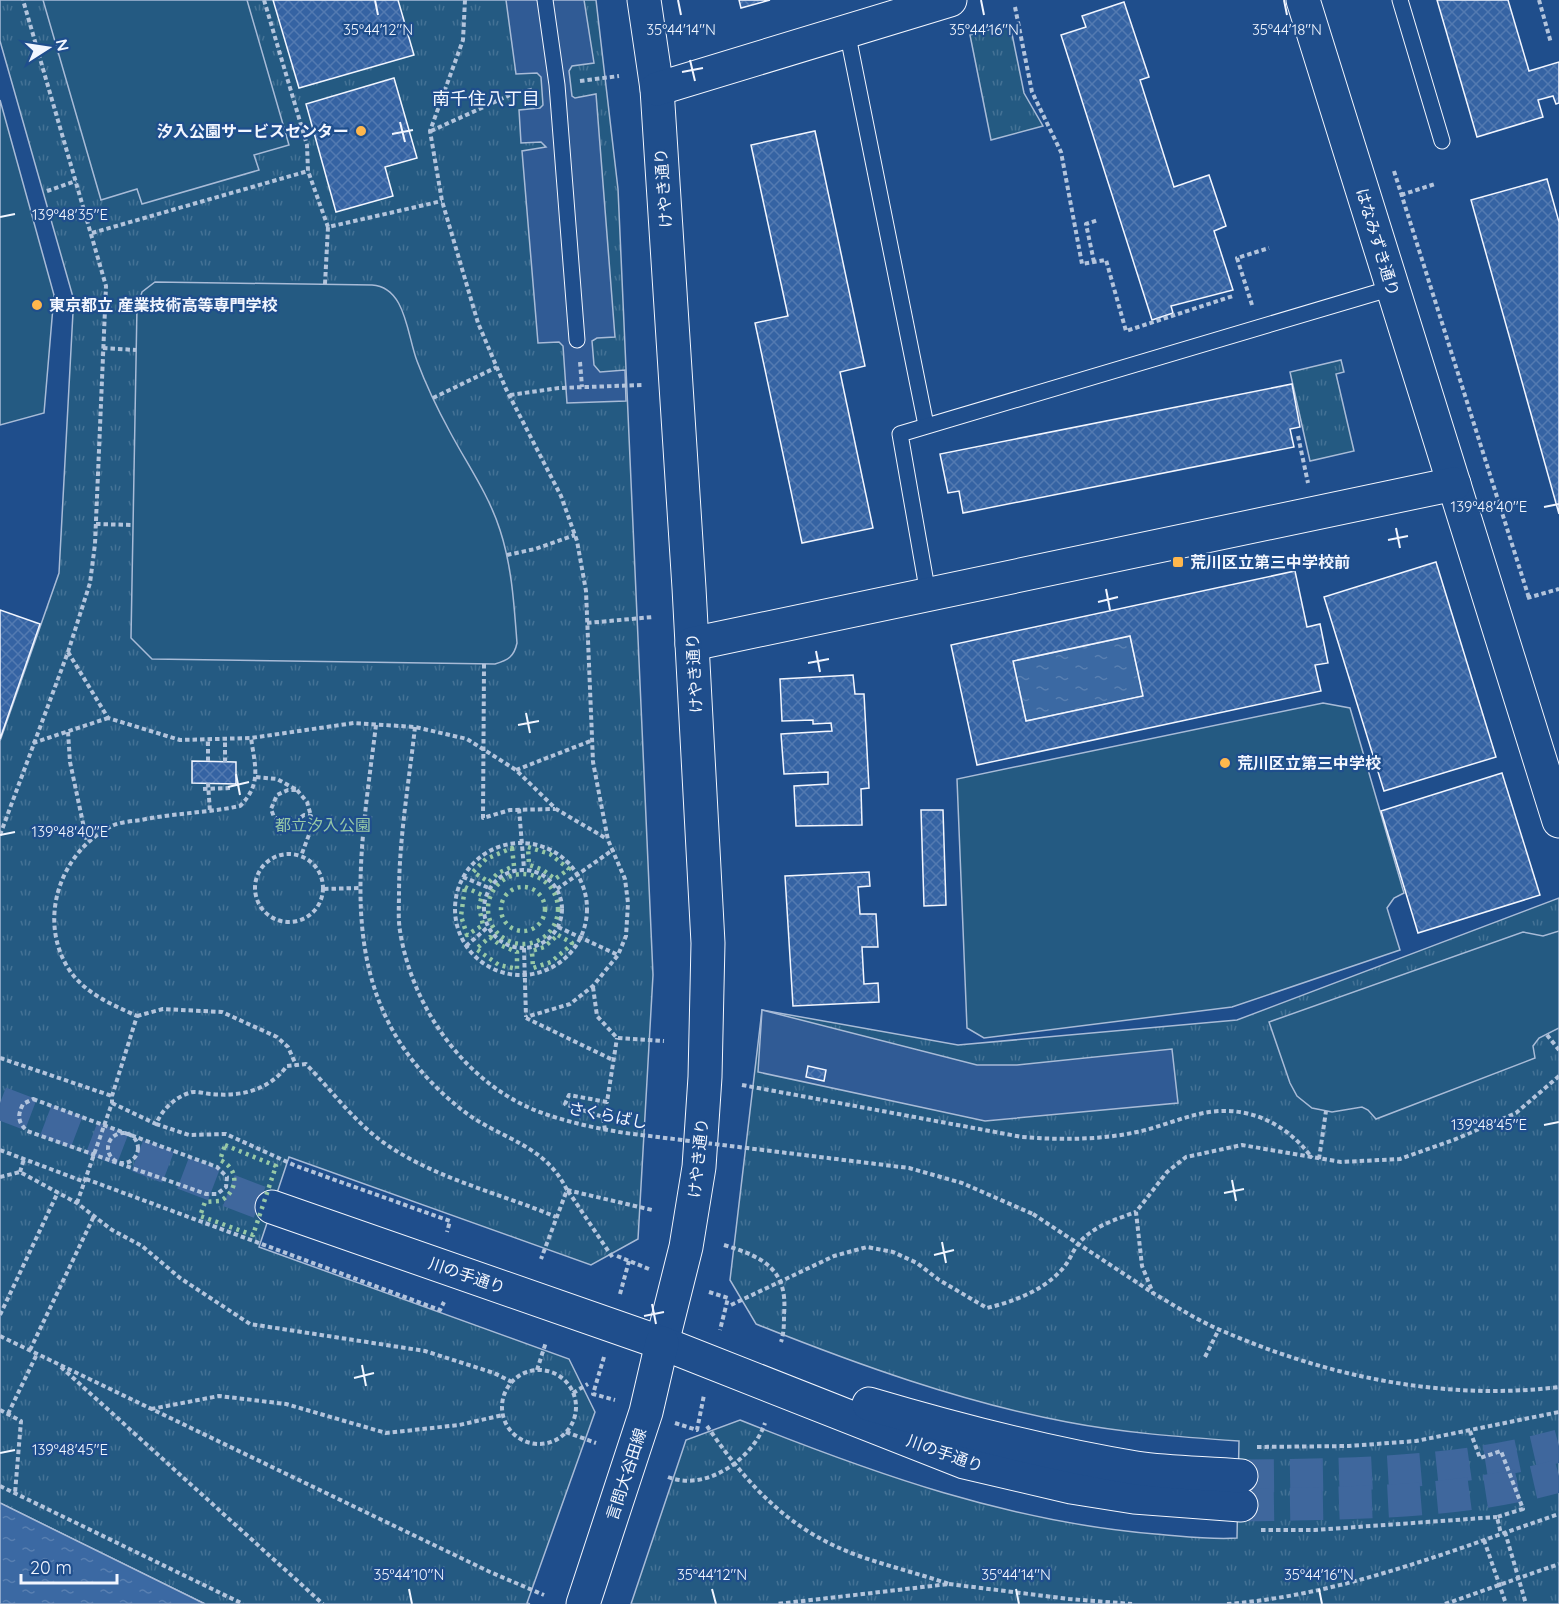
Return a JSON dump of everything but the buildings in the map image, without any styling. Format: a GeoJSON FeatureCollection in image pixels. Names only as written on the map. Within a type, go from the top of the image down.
{"type":"FeatureCollection","features":[{"type":"Feature","properties":{"kind":"street","name":"けやき通り"},"geometry":{"type":"LineString","coordinates":[[644,0],[657,89],[692,644],[708,943],[705,1077],[699,1167],[686,1247],[663,1343]]}},
{"type":"Feature","properties":{"kind":"street"},"geometry":{"type":"LineString","coordinates":[[657,89],[950,0]]}},
{"type":"Feature","properties":{"kind":"street","name":"はなみずき通り"},"geometry":{"type":"LineString","coordinates":[[1303,0],[1559,821]]}},
{"type":"Feature","properties":{"kind":"street"},"geometry":{"type":"LineString","coordinates":[[692,644],[1454,483]]}},
{"type":"Feature","properties":{"kind":"street","name":"川の手通り"},"geometry":{"type":"LineString","coordinates":[[272,1207],[663,1343],[972,1434],[1138,1468],[1244,1504]]}},
{"type":"Feature","properties":{"kind":"street","name":"言問大谷田線"},"geometry":{"type":"LineString","coordinates":[[583,1604],[646,1412],[663,1343]]}},
{"type":"Feature","properties":{"kind":"lane"},"geometry":{"type":"LineString","coordinates":[[544,0],[557,85],[578,340]]}},
{"type":"Feature","properties":{"kind":"lane"},"geometry":{"type":"LineString","coordinates":[[1400,0],[1442,141]]}},
{"type":"Feature","properties":{"kind":"lane"},"geometry":{"type":"LineString","coordinates":[[847,32],[926,425]]}},
{"type":"Feature","properties":{"kind":"lane"},"geometry":{"type":"LineString","coordinates":[[928,594],[900,434],[1392,288]]}},
{"type":"Feature","properties":{"kind":"path"},"geometry":{"type":"LineString","coordinates":[[0,835],[68,652],[90,583],[96,524],[106,286],[23,0]]}},
{"type":"Feature","properties":{"kind":"path"},"geometry":{"type":"LineString","coordinates":[[264,0],[307,146],[308,171],[328,227],[325,284]]}},
{"type":"Feature","properties":{"kind":"path"},"geometry":{"type":"LineString","coordinates":[[465,0],[464,40],[430,131],[442,201],[478,323],[510,396],[561,496],[575,535],[586,591],[593,762],[608,840],[614,849],[625,879],[628,903],[626,936],[618,955],[593,986],[570,1004],[526,1017]]}},
{"type":"Feature","properties":{"kind":"path"},"geometry":{"type":"LineString","coordinates":[[1539,0],[1551,43]]}},
{"type":"Feature","properties":{"kind":"path"},"geometry":{"type":"LineString","coordinates":[[1015,7],[1032,92],[1061,152],[1082,264],[1106,260],[1126,331],[1233,296]]}},
{"type":"Feature","properties":{"kind":"path"},"geometry":{"type":"LineString","coordinates":[[430,131],[510,95],[619,76]]}},
{"type":"Feature","properties":{"kind":"path"},"geometry":{"type":"LineString","coordinates":[[92,233],[308,171]]}},
{"type":"Feature","properties":{"kind":"path"},"geometry":{"type":"LineString","coordinates":[[1394,171],[1528,598]]}},
{"type":"Feature","properties":{"kind":"path"},"geometry":{"type":"LineString","coordinates":[[47,191],[76,181]]}},
{"type":"Feature","properties":{"kind":"path"},"geometry":{"type":"LineString","coordinates":[[1401,195],[1435,184]]}},
{"type":"Feature","properties":{"kind":"path"},"geometry":{"type":"LineString","coordinates":[[328,227],[442,201]]}},
{"type":"Feature","properties":{"kind":"path"},"geometry":{"type":"LineString","coordinates":[[1094,262],[1086,224],[1098,220]]}},
{"type":"Feature","properties":{"kind":"path"},"geometry":{"type":"LineString","coordinates":[[1259,326],[1238,258],[1269,248]]}},
{"type":"Feature","properties":{"kind":"path"},"geometry":{"type":"LineString","coordinates":[[103,348],[136,350]]}},
{"type":"Feature","properties":{"kind":"path"},"geometry":{"type":"LineString","coordinates":[[433,398],[497,367]]}},
{"type":"Feature","properties":{"kind":"path"},"geometry":{"type":"LineString","coordinates":[[510,396],[559,388],[643,385]]}},
{"type":"Feature","properties":{"kind":"path"},"geometry":{"type":"LineString","coordinates":[[1298,436],[1308,484]]}},
{"type":"Feature","properties":{"kind":"path"},"geometry":{"type":"LineString","coordinates":[[96,524],[133,525]]}},
{"type":"Feature","properties":{"kind":"path"},"geometry":{"type":"LineString","coordinates":[[507,555],[535,549],[575,535]]}},
{"type":"Feature","properties":{"kind":"path"},"geometry":{"type":"LineString","coordinates":[[1518,601],[1559,589]]}},
{"type":"Feature","properties":{"kind":"path"},"geometry":{"type":"LineString","coordinates":[[587,623],[653,617]]}},
{"type":"Feature","properties":{"kind":"path"},"geometry":{"type":"LineString","coordinates":[[68,652],[108,718]]}},
{"type":"Feature","properties":{"kind":"path"},"geometry":{"type":"LineString","coordinates":[[484,664],[483,818],[519,809],[555,809]]}},
{"type":"Feature","properties":{"kind":"path"},"geometry":{"type":"LineString","coordinates":[[33,743],[108,718],[180,740],[251,738],[354,723],[415,727],[468,739],[516,771],[555,809],[608,840]]}},
{"type":"Feature","properties":{"kind":"path"},"geometry":{"type":"LineString","coordinates":[[376,725],[358,888],[361,937],[373,986],[406,1051],[437,1088],[474,1119],[542,1155],[559,1173],[567,1191],[615,1257],[629,1260],[652,1270]]}},
{"type":"Feature","properties":{"kind":"path","name":"さくらばし"},"geometry":{"type":"LineString","coordinates":[[415,727],[399,864],[399,929],[410,974],[431,1020],[459,1053],[497,1089],[536,1110],[580,1125],[604,1130],[909,1168],[962,1183],[1033,1214],[1079,1242],[1153,1293],[1219,1329],[1308,1362],[1392,1383],[1452,1390],[1533,1390],[1559,1387]]}},
{"type":"Feature","properties":{"kind":"path"},"geometry":{"type":"LineString","coordinates":[[68,732],[70,762],[87,842]]}},
{"type":"Feature","properties":{"kind":"path"},"geometry":{"type":"LineString","coordinates":[[251,738],[256,777],[251,795],[240,806],[115,824],[87,842],[69,866],[57,894],[52,919],[57,945],[71,972],[97,997],[137,1016],[163,1010],[222,1012],[277,1037],[288,1047],[296,1065]]}},
{"type":"Feature","properties":{"kind":"path"},"geometry":{"type":"LineString","coordinates":[[208,739],[208,761]]}},
{"type":"Feature","properties":{"kind":"path"},"geometry":{"type":"LineString","coordinates":[[225,739],[225,762]]}},
{"type":"Feature","properties":{"kind":"path"},"geometry":{"type":"LineString","coordinates":[[516,771],[593,740]]}},
{"type":"Feature","properties":{"kind":"path"},"geometry":{"type":"LineString","coordinates":[[256,777],[277,779],[297,790],[307,802],[311,816],[310,832],[302,856]]}},
{"type":"Feature","properties":{"kind":"path"},"geometry":{"type":"LineString","coordinates":[[210,812],[206,787],[232,788]]}},
{"type":"Feature","properties":{"kind":"path"},"geometry":{"type":"LineString","coordinates":[[297,790],[288,790],[273,799],[271,809],[274,817],[284,824],[295,822],[304,815],[311,816]]}},
{"type":"Feature","properties":{"kind":"path"},"geometry":{"type":"LineString","coordinates":[[519,809],[524,869]]}},
{"type":"Feature","properties":{"kind":"path"},"geometry":{"type":"LineString","coordinates":[[521,842],[542,845],[557,852],[578,874],[587,902],[587,917],[581,938],[569,955],[558,965],[525,975],[502,973],[489,967],[466,946],[455,915],[456,898],[463,877],[480,856],[494,848],[521,842]]}},
{"type":"Feature","properties":{"kind":"path"},"geometry":{"type":"LineString","coordinates":[[557,889],[614,849]]}},
{"type":"Feature","properties":{"kind":"path"},"geometry":{"type":"LineString","coordinates":[[278,856],[302,856],[320,873],[324,889],[316,911],[295,922],[273,918],[261,907],[255,885],[265,864],[278,856]]}},
{"type":"Feature","properties":{"kind":"path"},"geometry":{"type":"LineString","coordinates":[[524,869],[537,872],[549,879],[557,889],[562,906],[558,927],[542,943],[524,948],[508,945],[497,938],[488,927],[484,901],[489,888],[498,878],[524,869]]}},
{"type":"Feature","properties":{"kind":"path"},"geometry":{"type":"LineString","coordinates":[[463,877],[489,888]]}},
{"type":"Feature","properties":{"kind":"path"},"geometry":{"type":"LineString","coordinates":[[324,889],[358,888]]}},
{"type":"Feature","properties":{"kind":"path"},"geometry":{"type":"LineString","coordinates":[[466,946],[488,927]]}},
{"type":"Feature","properties":{"kind":"path"},"geometry":{"type":"LineString","coordinates":[[558,927],[618,955]]}},
{"type":"Feature","properties":{"kind":"path"},"geometry":{"type":"LineString","coordinates":[[524,948],[526,1017]]}},
{"type":"Feature","properties":{"kind":"path"},"geometry":{"type":"LineString","coordinates":[[593,986],[597,1016],[617,1038],[664,1041]]}},
{"type":"Feature","properties":{"kind":"path"},"geometry":{"type":"LineString","coordinates":[[77,1203],[112,1104],[112,1096],[137,1016]]}},
{"type":"Feature","properties":{"kind":"path"},"geometry":{"type":"LineString","coordinates":[[526,1017],[613,1060]]}},
{"type":"Feature","properties":{"kind":"path"},"geometry":{"type":"LineString","coordinates":[[1547,1035],[1559,1050]]}},
{"type":"Feature","properties":{"kind":"path"},"geometry":{"type":"LineString","coordinates":[[604,1130],[603,1117],[565,1104],[569,1095],[607,1102],[617,1038]]}},
{"type":"Feature","properties":{"kind":"path"},"geometry":{"type":"LineString","coordinates":[[0,1058],[112,1096]]}},
{"type":"Feature","properties":{"kind":"path"},"geometry":{"type":"LineString","coordinates":[[156,1124],[162,1111],[191,1092],[227,1095],[262,1088],[277,1080],[287,1066],[306,1064],[339,1104],[386,1144],[469,1186],[556,1217]]}},
{"type":"Feature","properties":{"kind":"path"},"geometry":{"type":"LineString","coordinates":[[731,1305],[834,1256],[867,1247],[893,1252],[917,1263],[939,1280],[987,1308],[1012,1302],[1041,1286],[1065,1267],[1079,1242],[1107,1222],[1136,1212],[1167,1172],[1186,1157],[1242,1145],[1313,1159],[1371,1162],[1400,1159],[1456,1139],[1516,1113],[1559,1076]]}},
{"type":"Feature","properties":{"kind":"path"},"geometry":{"type":"LineString","coordinates":[[742,1085],[1022,1137],[1056,1140],[1136,1132],[1210,1112],[1247,1114],[1286,1130],[1299,1140],[1313,1159]]}},
{"type":"Feature","properties":{"kind":"path"},"geometry":{"type":"LineString","coordinates":[[36,1099],[130,1133],[221,1168],[227,1177],[223,1191],[210,1195],[27,1131],[21,1125],[19,1114],[26,1102],[36,1099]]}},
{"type":"Feature","properties":{"kind":"path"},"geometry":{"type":"LineString","coordinates":[[112,1104],[156,1124],[189,1135],[226,1134],[296,1166],[450,1221],[447,1232]]}},
{"type":"Feature","properties":{"kind":"path"},"geometry":{"type":"LineString","coordinates":[[1319,1159],[1326,1111]]}},
{"type":"Feature","properties":{"kind":"path"},"geometry":{"type":"LineString","coordinates":[[118,1163],[110,1156],[108,1144],[116,1134],[130,1133]]}},
{"type":"Feature","properties":{"kind":"path"},"geometry":{"type":"LineString","coordinates":[[118,1163],[135,1159],[138,1143],[130,1133]]}},
{"type":"Feature","properties":{"kind":"path"},"geometry":{"type":"LineString","coordinates":[[0,1150],[440,1310],[444,1302]]}},
{"type":"Feature","properties":{"kind":"path"},"geometry":{"type":"LineString","coordinates":[[20,1172],[24,1158]]}},
{"type":"Feature","properties":{"kind":"path"},"geometry":{"type":"LineString","coordinates":[[0,1177],[20,1172],[77,1203],[112,1230],[142,1246],[180,1278],[250,1324],[425,1351],[494,1373],[512,1382]]}},
{"type":"Feature","properties":{"kind":"path"},"geometry":{"type":"LineString","coordinates":[[567,1191],[652,1210]]}},
{"type":"Feature","properties":{"kind":"path"},"geometry":{"type":"LineString","coordinates":[[541,1259],[567,1191]]}},
{"type":"Feature","properties":{"kind":"path"},"geometry":{"type":"LineString","coordinates":[[0,1315],[58,1192]]}},
{"type":"Feature","properties":{"kind":"path"},"geometry":{"type":"LineString","coordinates":[[1136,1212],[1142,1266],[1153,1293]]}},
{"type":"Feature","properties":{"kind":"path"},"geometry":{"type":"LineString","coordinates":[[30,1350],[94,1216]]}},
{"type":"Feature","properties":{"kind":"path"},"geometry":{"type":"LineString","coordinates":[[724,1245],[766,1263],[782,1280],[785,1308],[781,1342]]}},
{"type":"Feature","properties":{"kind":"path"},"geometry":{"type":"LineString","coordinates":[[618,1298],[629,1260]]}},
{"type":"Feature","properties":{"kind":"path"},"geometry":{"type":"LineString","coordinates":[[701,1290],[728,1298],[720,1331]]}},
{"type":"Feature","properties":{"kind":"path"},"geometry":{"type":"LineString","coordinates":[[1204,1358],[1219,1329]]}},
{"type":"Feature","properties":{"kind":"path"},"geometry":{"type":"LineString","coordinates":[[0,1336],[490,1572],[543,1594]]}},
{"type":"Feature","properties":{"kind":"path"},"geometry":{"type":"LineString","coordinates":[[537,1370],[546,1342]]}},
{"type":"Feature","properties":{"kind":"path"},"geometry":{"type":"LineString","coordinates":[[8,1414],[37,1353]]}},
{"type":"Feature","properties":{"kind":"path"},"geometry":{"type":"LineString","coordinates":[[604,1356],[593,1394],[621,1402]]}},
{"type":"Feature","properties":{"kind":"path"},"geometry":{"type":"LineString","coordinates":[[57,1364],[323,1604]]}},
{"type":"Feature","properties":{"kind":"path"},"geometry":{"type":"LineString","coordinates":[[537,1370],[559,1376],[573,1393],[576,1408],[566,1432],[551,1442],[533,1444],[517,1436],[503,1414],[504,1395],[512,1382],[523,1374],[537,1370]]}},
{"type":"Feature","properties":{"kind":"path"},"geometry":{"type":"LineString","coordinates":[[573,1393],[588,1384]]}},
{"type":"Feature","properties":{"kind":"path"},"geometry":{"type":"LineString","coordinates":[[671,1422],[697,1430],[704,1392]]}},
{"type":"Feature","properties":{"kind":"path"},"geometry":{"type":"LineString","coordinates":[[151,1409],[219,1396],[286,1404],[386,1433],[459,1425],[503,1414]]}},
{"type":"Feature","properties":{"kind":"path"},"geometry":{"type":"LineString","coordinates":[[0,1410],[21,1421],[15,1492]]}},
{"type":"Feature","properties":{"kind":"path"},"geometry":{"type":"LineString","coordinates":[[1255,1447],[1405,1442],[1559,1412]]}},
{"type":"Feature","properties":{"kind":"path"},"geometry":{"type":"LineString","coordinates":[[668,1477],[694,1482],[734,1465],[758,1441],[765,1423]]}},
{"type":"Feature","properties":{"kind":"path"},"geometry":{"type":"LineString","coordinates":[[707,1426],[734,1465],[778,1512],[815,1535],[860,1556],[949,1584],[1069,1599],[1132,1604]]}},
{"type":"Feature","properties":{"kind":"path"},"geometry":{"type":"LineString","coordinates":[[1244,1504],[1315,1530],[1497,1517],[1522,1509],[1501,1451],[1480,1458],[1470,1431]]}},
{"type":"Feature","properties":{"kind":"path"},"geometry":{"type":"LineString","coordinates":[[566,1432],[596,1443]]}},
{"type":"Feature","properties":{"kind":"path"},"geometry":{"type":"LineString","coordinates":[[0,1486],[243,1604]]}},
{"type":"Feature","properties":{"kind":"path"},"geometry":{"type":"LineString","coordinates":[[1227,1604],[1298,1596],[1352,1584],[1559,1514]]}},
{"type":"Feature","properties":{"kind":"path"},"geometry":{"type":"LineString","coordinates":[[1497,1517],[1526,1604]]}},
{"type":"Feature","properties":{"kind":"path"},"geometry":{"type":"LineString","coordinates":[[1484,1540],[1506,1604]]}},
{"type":"Feature","properties":{"kind":"path"},"geometry":{"type":"LineString","coordinates":[[1445,1604],[1559,1564]]}},
{"type":"Feature","properties":{"kind":"path"},"geometry":{"type":"LineString","coordinates":[[777,1604],[949,1584]]}},
{"type":"Feature","properties":{"kind":"path"},"geometry":{"type":"LineString","coordinates":[[1069,1599],[1076,1604]]}},
{"type":"Feature","properties":{"kind":"green space","name":"都立汐入公園"},"geometry":{"type":"Polygon","coordinates":[[[0,0],[596,0],[618,189],[653,975],[638,1239],[591,1265],[289,1157],[259,1247],[569,1359],[595,1412],[527,1603],[530,1604],[205,1604],[0,1503],[0,741],[59,573],[73,297],[0,41],[0,0]]]}},
{"type":"Feature","properties":{"kind":"green space"},"geometry":{"type":"Polygon","coordinates":[[[43,0],[247,0],[289,145],[254,155],[259,170],[142,204],[137,189],[101,200],[43,0]]]}},
{"type":"Feature","properties":{"kind":"green space"},"geometry":{"type":"Polygon","coordinates":[[[1010,24],[1024,93],[1043,126],[991,140],[970,35],[1010,24]]]}},
{"type":"Feature","properties":{"kind":"green space"},"geometry":{"type":"Polygon","coordinates":[[[0,100],[54,295],[44,413],[0,425],[0,100]]]}},
{"type":"Feature","properties":{"kind":"green space"},"geometry":{"type":"Polygon","coordinates":[[[155,282],[372,285],[392,294],[404,314],[417,361],[428,388],[484,492],[500,530],[510,572],[516,628],[517,643],[510,657],[495,664],[152,659],[131,638],[137,307],[142,292],[155,282]]]}},
{"type":"Feature","properties":{"kind":"green space"},"geometry":{"type":"Polygon","coordinates":[[[1341,360],[1344,372],[1336,374],[1354,451],[1310,461],[1290,372],[1341,360]]]}},
{"type":"Feature","properties":{"kind":"green space"},"geometry":{"type":"Polygon","coordinates":[[[1323,703],[1350,708],[1404,893],[1394,898],[1387,908],[1400,950],[1232,1007],[984,1038],[967,1028],[957,779],[1323,703]]]}},
{"type":"Feature","properties":{"kind":"green space"},"geometry":{"type":"Polygon","coordinates":[[[1559,898],[1559,1604],[631,1604],[686,1440],[740,1420],[892,1477],[996,1507],[1101,1528],[1196,1538],[1237,1538],[1239,1441],[1110,1429],[1027,1414],[948,1393],[756,1324],[730,1280],[762,1010],[958,1045],[1237,1020],[1559,898]]]}},
{"type":"Feature","properties":{"kind":"green space"},"geometry":{"type":"Polygon","coordinates":[[[1559,931],[1559,1028],[1539,1038],[1533,1046],[1535,1058],[1376,1119],[1362,1107],[1332,1112],[1312,1108],[1297,1096],[1290,1083],[1269,1022],[1523,932],[1543,936],[1559,931]]]}},
{"type":"Feature","properties":{"kind":"shaded area"},"geometry":{"type":"Polygon","coordinates":[[[506,0],[584,0],[594,63],[572,66],[569,71],[572,96],[575,98],[596,94],[615,337],[597,338],[592,341],[594,365],[600,372],[625,370],[626,401],[567,403],[563,346],[559,342],[538,343],[522,151],[546,147],[541,142],[521,143],[519,110],[540,108],[543,105],[541,77],[537,73],[516,74],[506,0]]]}},
{"type":"Feature","properties":{"kind":"shaded area"},"geometry":{"type":"Polygon","coordinates":[[[762,1010],[977,1065],[1017,1065],[1172,1049],[1178,1103],[985,1121],[758,1072],[762,1010]]]}},
{"type":"Feature","properties":{"kind":"water"},"geometry":{"type":"Polygon","coordinates":[[[1130,636],[1143,696],[1026,721],[1013,661],[1130,636]]]}},
{"type":"Feature","properties":{"kind":"water"},"geometry":{"type":"Polygon","coordinates":[[[0,1503],[205,1604],[0,1604],[0,1503]]]}},
{"type":"Feature","properties":{"kind":"tunnel"},"geometry":{"type":"LineString","coordinates":[[0,1103],[272,1207]]}},
{"type":"Feature","properties":{"kind":"tunnel"},"geometry":{"type":"LineString","coordinates":[[1241,1476],[1321,1475],[1441,1468],[1559,1446]]}},
{"type":"Feature","properties":{"kind":"tunnel"},"geometry":{"type":"LineString","coordinates":[[1241,1505],[1441,1497],[1481,1492],[1559,1476]]}},
{"type":"Feature","properties":{"kind":"hedge"},"geometry":{"type":"LineString","coordinates":[[528,847],[550,854],[569,869],[555,879],[543,870],[529,865],[528,847]]}},
{"type":"Feature","properties":{"kind":"hedge"},"geometry":{"type":"LineString","coordinates":[[512,848],[514,866],[498,873],[489,882],[473,872],[486,859],[512,848]]}},
{"type":"Feature","properties":{"kind":"hedge"},"geometry":{"type":"LineString","coordinates":[[523,874],[536,877],[548,884],[555,896],[558,909],[555,922],[548,934],[536,941],[523,944],[510,941],[498,934],[491,922],[488,909],[491,896],[498,884],[510,877],[523,874]]}},
{"type":"Feature","properties":{"kind":"hedge"},"geometry":{"type":"LineString","coordinates":[[465,887],[482,895],[479,907],[483,925],[467,935],[461,916],[465,887]]}},
{"type":"Feature","properties":{"kind":"hedge"},"geometry":{"type":"LineString","coordinates":[[523,887],[539,893],[545,909],[539,925],[523,931],[507,925],[501,909],[507,893],[523,887]]}},
{"type":"Feature","properties":{"kind":"hedge"},"geometry":{"type":"LineString","coordinates":[[558,935],[572,943],[571,945],[551,962],[533,968],[532,951],[544,947],[558,935]]}},
{"type":"Feature","properties":{"kind":"hedge"},"geometry":{"type":"LineString","coordinates":[[490,937],[500,945],[517,952],[517,969],[499,965],[476,949],[490,937]]}},
{"type":"Feature","properties":{"kind":"hedge"},"geometry":{"type":"LineString","coordinates":[[225,1145],[276,1166],[253,1235],[200,1216],[205,1202],[220,1201],[226,1197],[233,1186],[234,1175],[231,1169],[220,1160],[225,1145]]}},
{"type":"Feature","properties":{"kind":"place","name":"汐入公園サービスセンター"},"geometry":{"type":"Point","coordinates":[361,131]}},
{"type":"Feature","properties":{"kind":"place","name":"東京都立 産業技術高等専門学校"},"geometry":{"type":"Point","coordinates":[37,305]}},
{"type":"Feature","properties":{"kind":"place","name":"荒川区立第三中学校前"},"geometry":{"type":"Point","coordinates":[1178,562]}},
{"type":"Feature","properties":{"kind":"place","name":"荒川区立第三中学校"},"geometry":{"type":"Point","coordinates":[1225,763]}},
{"type":"Feature","properties":{"kind":"district","name":"南千住八丁目"},"geometry":{"type":"Point","coordinates":[486,99]}}]}
